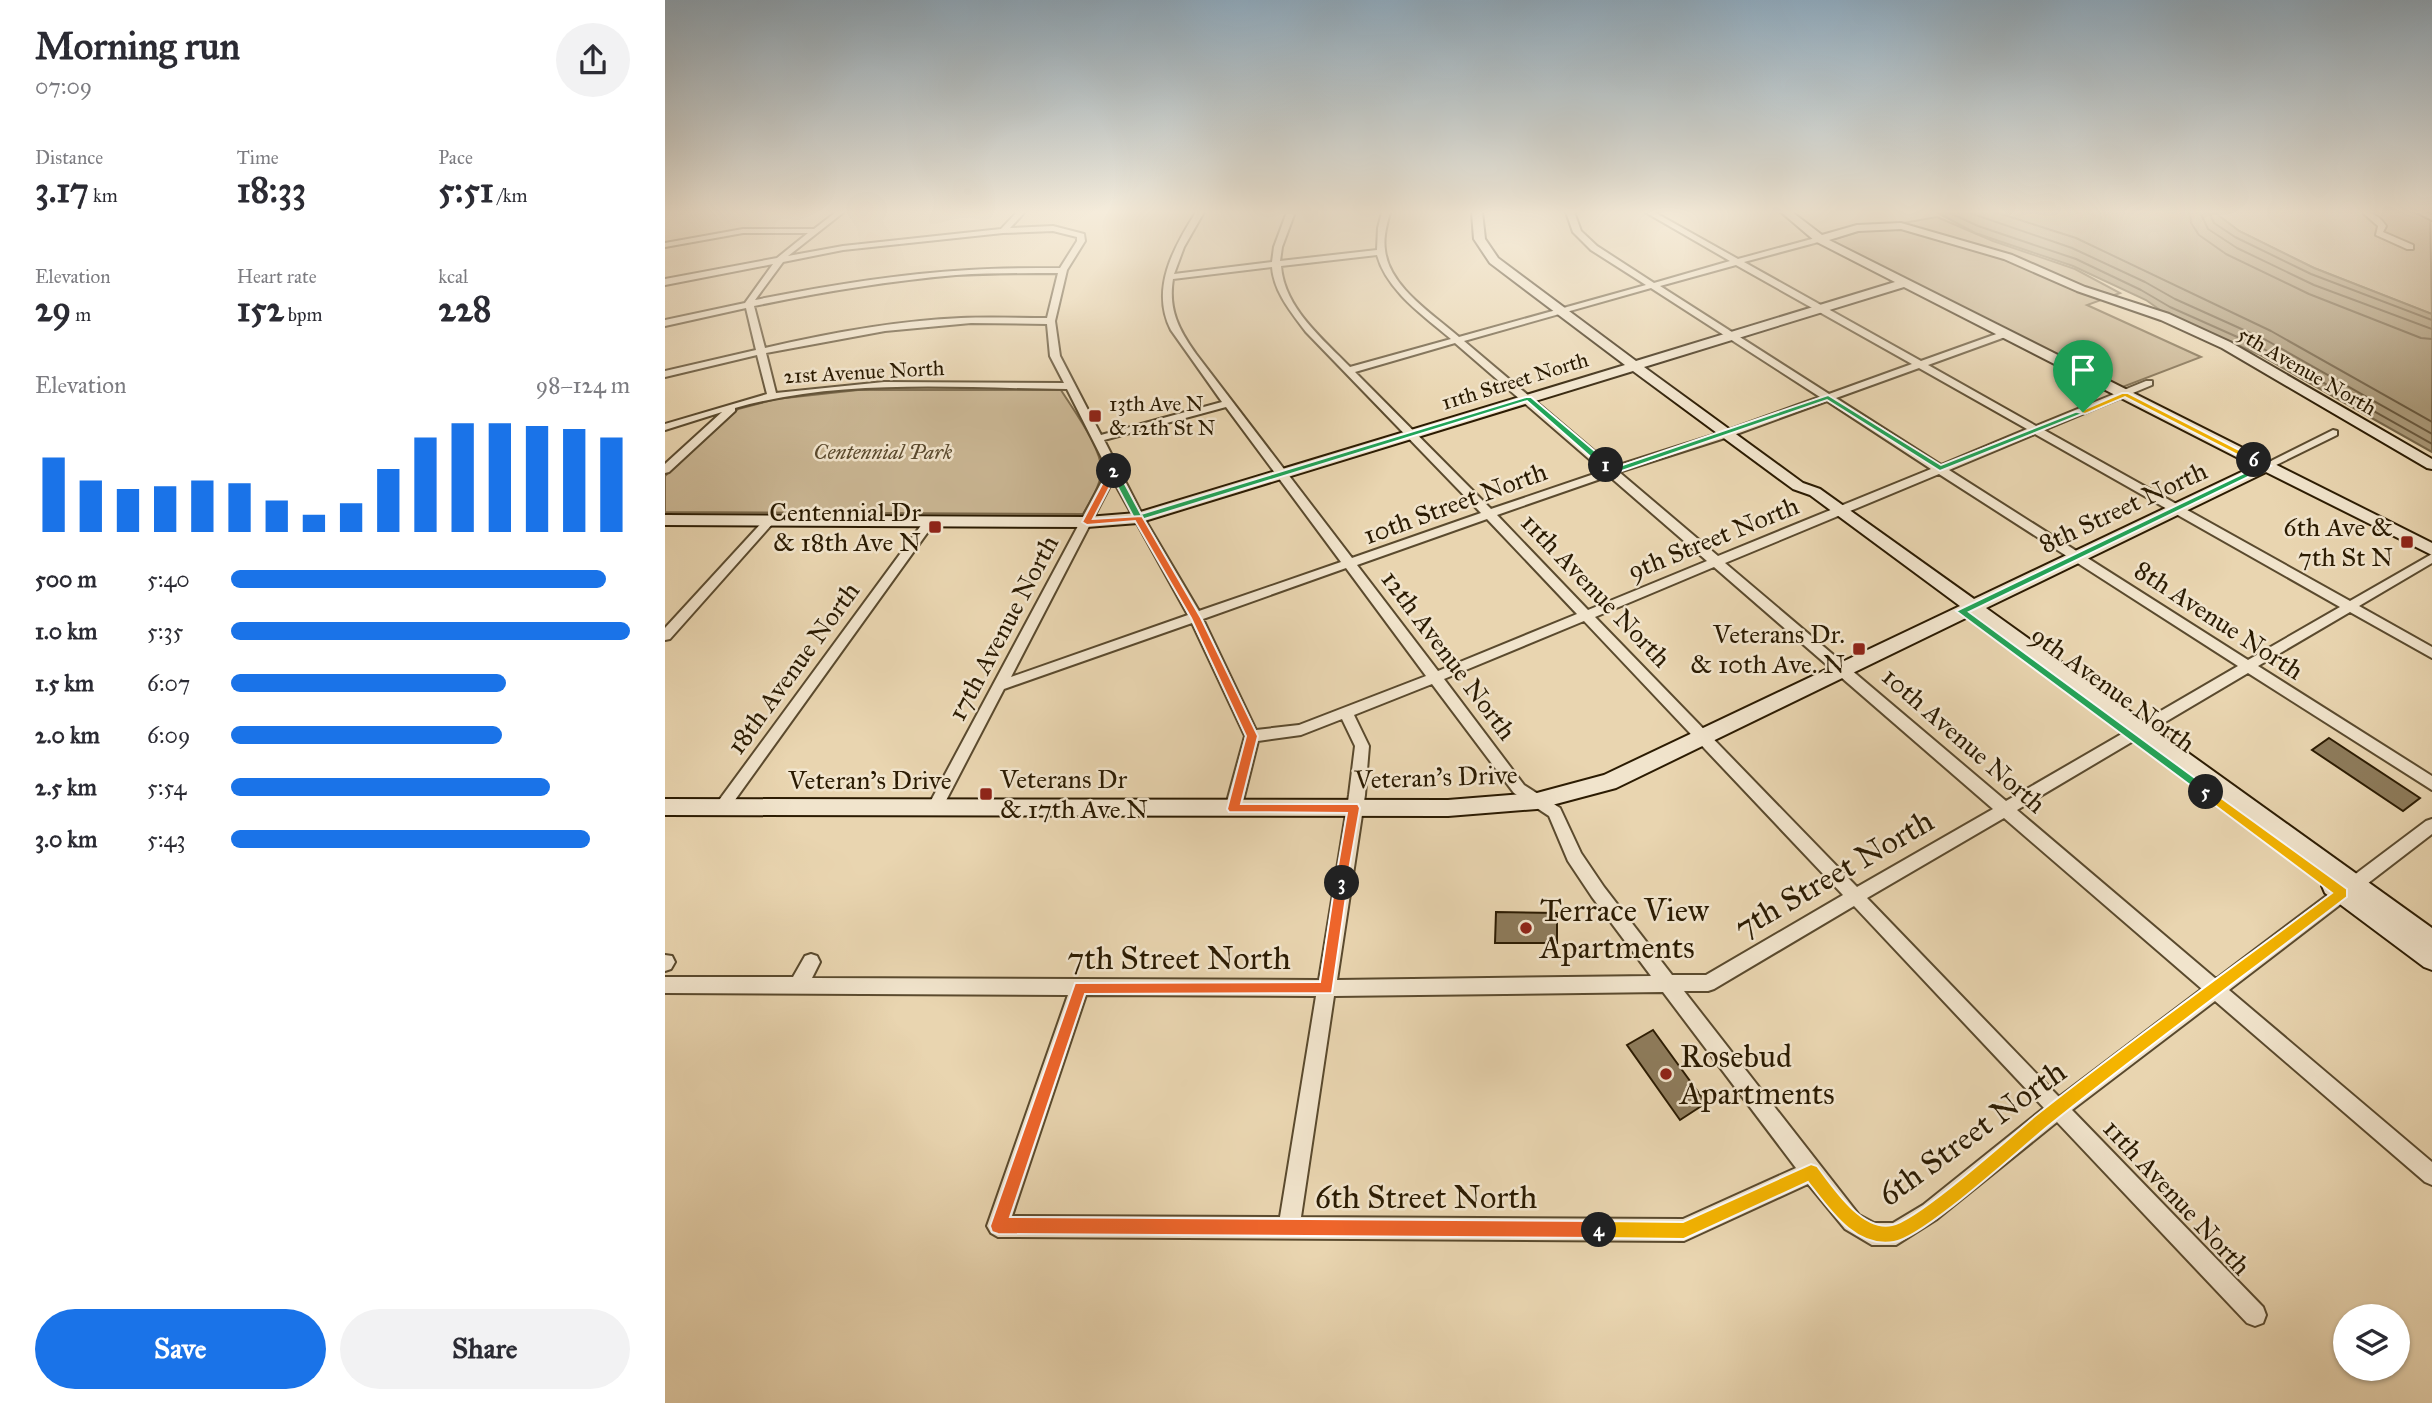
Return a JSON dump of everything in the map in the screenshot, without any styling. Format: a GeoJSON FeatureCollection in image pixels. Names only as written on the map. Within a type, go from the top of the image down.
{"type":"FeatureCollection","features":[{"type":"Feature","properties":{"kind":"street"},"geometry":{"type":"LineString","coordinates":[[665,282],[686,277]]}},
{"type":"Feature","properties":{"kind":"street"},"geometry":{"type":"LineString","coordinates":[[767,277],[749,303],[772,396]]}},
{"type":"Feature","properties":{"kind":"street"},"geometry":{"type":"LineString","coordinates":[[665,323],[749,303],[919,277]]}},
{"type":"Feature","properties":{"kind":"street"},"geometry":{"type":"LineString","coordinates":[[1061,277],[1051,321],[1055,356],[1138,518],[1196,618],[1252,736],[1233,809]]}},
{"type":"Feature","properties":{"kind":"street","name":"12th Avenue North"},"geometry":{"type":"LineString","coordinates":[[1168,277],[1168,314],[1193,356],[1519,789],[1555,813],[1574,856],[1666,984],[1811,1172]]}},
{"type":"Feature","properties":{"kind":"street","name":"11th Avenue North"},"geometry":{"type":"LineString","coordinates":[[1278,277],[1285,298],[1309,330],[1490,515],[2255,1315]]}},
{"type":"Feature","properties":{"kind":"street","name":"10th Avenue North"},"geometry":{"type":"LineString","coordinates":[[1390,277],[1414,303],[1459,338],[2432,1175]]}},
{"type":"Feature","properties":{"kind":"street","name":"9th Avenue North"},"geometry":{"type":"LineString","coordinates":[[1513,277],[1798,486],[1804,495],[1836,513],[2348,889],[2432,959]]}},
{"type":"Feature","properties":{"kind":"street","name":"8th Avenue North"},"geometry":{"type":"LineString","coordinates":[[1641,277],[2432,784]]}},
{"type":"Feature","properties":{"kind":"street"},"geometry":{"type":"LineString","coordinates":[[1350,370],[1681,277]]}},
{"type":"Feature","properties":{"kind":"street"},"geometry":{"type":"LineString","coordinates":[[1767,277],[2432,653]]}},
{"type":"Feature","properties":{"kind":"street"},"geometry":{"type":"LineString","coordinates":[[1894,277],[2432,550]]}},
{"type":"Feature","properties":{"kind":"street","name":"5th Avenue North"},"geometry":{"type":"LineString","coordinates":[[2055,277],[2165,317],[2226,345],[2432,465]]}},
{"type":"Feature","properties":{"kind":"street","name":"11th Street North"},"geometry":{"type":"LineString","coordinates":[[1087,522],[1138,518],[1905,283]]}},
{"type":"Feature","properties":{"kind":"street"},"geometry":{"type":"LineString","coordinates":[[665,374],[760,350],[857,332],[960,321],[1051,321]]}},
{"type":"Feature","properties":{"kind":"street","name":"10th Street North"},"geometry":{"type":"LineString","coordinates":[[999,686],[1612,471],[1727,434],[2005,334]]}},
{"type":"Feature","properties":{"kind":"street","name":"9th Street North"},"geometry":{"type":"LineString","coordinates":[[1252,736],[1301,730],[1437,677],[2149,383]]}},
{"type":"Feature","properties":{"kind":"street","name":"21st Avenue North"},"geometry":{"type":"LineString","coordinates":[[665,427],[772,396],[822,389],[871,386],[1069,386]]}},
{"type":"Feature","properties":{"kind":"street"},"geometry":{"type":"LineString","coordinates":[[1097,439],[1229,403]]}},
{"type":"Feature","properties":{"kind":"street"},"geometry":{"type":"LineString","coordinates":[[665,470],[734,406]]}},
{"type":"Feature","properties":{"kind":"street","name":"8th Street North"},"geometry":{"type":"LineString","coordinates":[[1700,736],[2333,433]]}},
{"type":"Feature","properties":{"kind":"street","name":"17th Avenue North"},"geometry":{"type":"LineString","coordinates":[[935,808],[1113,470]]}},
{"type":"Feature","properties":{"kind":"street"},"geometry":{"type":"LineString","coordinates":[[665,520],[1087,522]]}},
{"type":"Feature","properties":{"kind":"street"},"geometry":{"type":"LineString","coordinates":[[665,636],[770,520]]}},
{"type":"Feature","properties":{"kind":"street","name":"18th Avenue North"},"geometry":{"type":"LineString","coordinates":[[722,807],[929,523]]}},
{"type":"Feature","properties":{"kind":"street","name":"7th Street North"},"geometry":{"type":"LineString","coordinates":[[665,985],[1327,988],[1708,983],[2432,558]]}},
{"type":"Feature","properties":{"kind":"street"},"geometry":{"type":"LineString","coordinates":[[1289,1227],[1362,746],[1346,712]]}},
{"type":"Feature","properties":{"kind":"street","name":"Veteran's Drive"},"geometry":{"type":"LineString","coordinates":[[665,807],[1448,808],[1537,801],[1609,782],[1700,736]]}},
{"type":"Feature","properties":{"kind":"street","name":"6th Street North"},"geometry":{"type":"LineString","coordinates":[[1080,987],[998,1226],[1684,1230],[1811,1172],[1852,1222],[1872,1234],[1896,1234],[1930,1212],[2060,1109],[2432,825]]}},
{"type":"Feature","properties":{"kind":"street","name":"9th Avenue North"},"geometry":{"type":"LineString","coordinates":[[2348,889],[2432,941]]}},
{"type":"Feature","properties":{"kind":"street"},"geometry":{"type":"LineString","coordinates":[[798,986],[811,962]]}},
{"type":"Feature","properties":{"kind":"green space"},"geometry":{"type":"Polygon","coordinates":[[[1903,277],[2091,277],[2120,293],[2087,305],[2201,357],[2120,388],[1903,277]]]}},
{"type":"Feature","properties":{"kind":"green space"},"geometry":{"type":"Polygon","coordinates":[[[2338,277],[2431,277],[2432,314],[2338,277]]]}},
{"type":"Feature","properties":{"kind":"green space","name":"Centennial Park"},"geometry":{"type":"Polygon","coordinates":[[[858,390],[1061,390],[1098,454],[1101,474],[1096,490],[1083,514],[665,512],[665,476],[738,409],[776,399],[858,390]]]}},
{"type":"Feature","properties":{"kind":"water"},"geometry":{"type":"Polygon","coordinates":[[[2098,277],[2338,277],[2432,314],[2432,452],[2258,354],[2163,312],[2146,300],[2098,277]]]}},
{"type":"Feature","properties":{"kind":"building"},"geometry":{"type":"Polygon","coordinates":[[[2329,738],[2420,798],[2403,811],[2312,750],[2329,738]]]}},
{"type":"Feature","properties":{"kind":"building","name":"Terrace View Apartments"},"geometry":{"type":"Polygon","coordinates":[[[1496,912],[1557,913],[1557,943],[1495,943],[1496,912]]]}},
{"type":"Feature","properties":{"kind":"building","name":"Rosebud Apartments"},"geometry":{"type":"Polygon","coordinates":[[[1653,1030],[1706,1103],[1680,1120],[1627,1045],[1653,1030]]]}},
{"type":"Feature","properties":{"kind":"place","name":"13th Ave N & 12th St N"},"geometry":{"type":"Point","coordinates":[1095,416]}},
{"type":"Feature","properties":{"kind":"place","name":"Centennial Dr & 18th Ave N"},"geometry":{"type":"Point","coordinates":[935,527]}},
{"type":"Feature","properties":{"kind":"place","name":"6th Ave & 7th St N"},"geometry":{"type":"Point","coordinates":[2407,542]}},
{"type":"Feature","properties":{"kind":"place","name":"Veterans Dr. & 10th Ave. N"},"geometry":{"type":"Point","coordinates":[1859,649]}},
{"type":"Feature","properties":{"kind":"place","name":"Veterans Dr & 17th Ave N"},"geometry":{"type":"Point","coordinates":[986,794]}},
{"type":"Feature","properties":{"kind":"place","name":"Terrace View Apartments"},"geometry":{"type":"Point","coordinates":[1526,928]}},
{"type":"Feature","properties":{"kind":"place","name":"Rosebud Apartments"},"geometry":{"type":"Point","coordinates":[1666,1074]}},
{"type":"Feature","properties":{"kind":"route"},"geometry":{"type":"LineString","coordinates":[[2083,412],[1940,469],[1828,397],[1727,434],[1612,471],[1528,398],[1138,518],[1113,470],[1087,522],[1138,518],[1196,618],[1252,736],[1233,809],[1354,808],[1327,988],[1080,987],[998,1226],[1684,1230],[1811,1172],[1839,1209],[1852,1222],[1872,1234],[1896,1234],[1930,1212],[2044,1120],[2342,893],[1962,611],[2266,466],[2125,394],[2083,412]]}}]}
